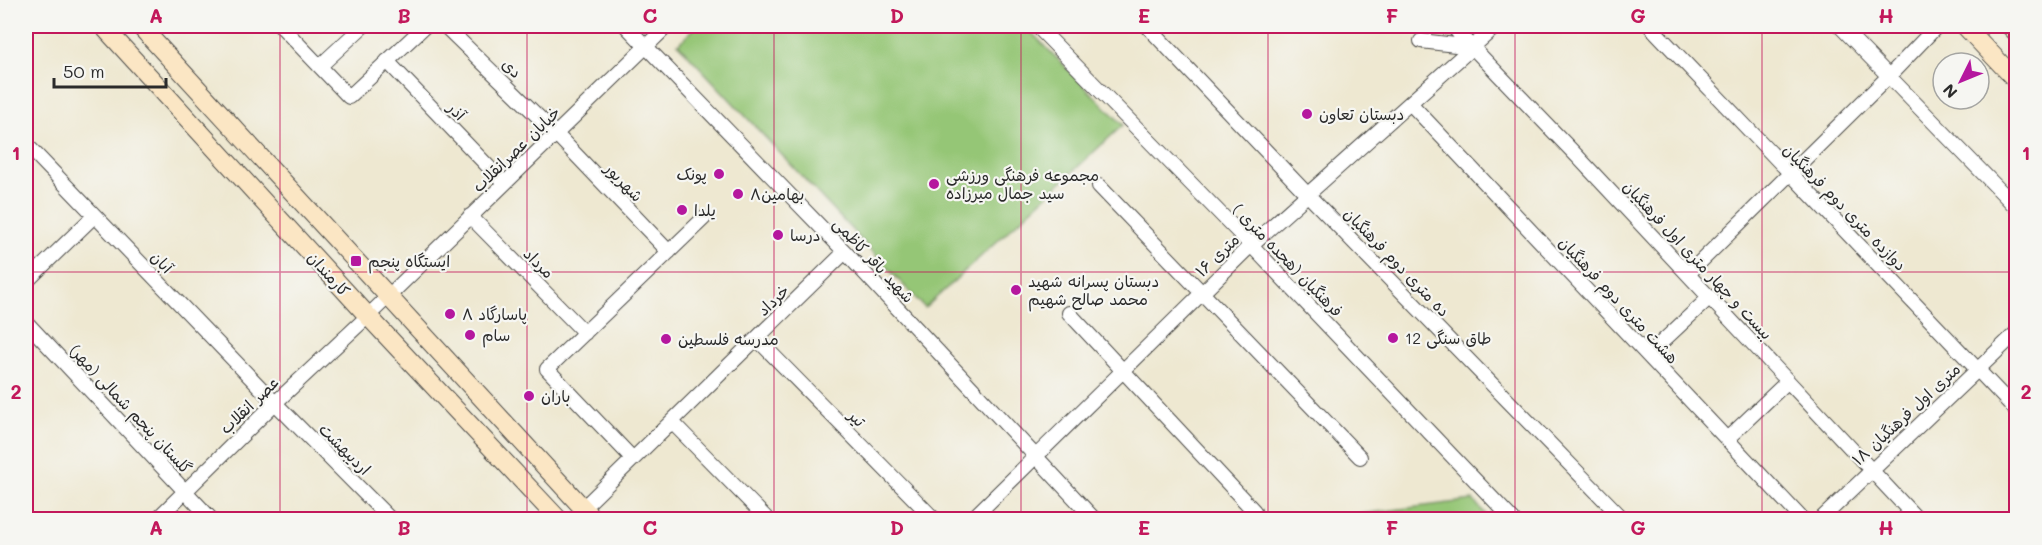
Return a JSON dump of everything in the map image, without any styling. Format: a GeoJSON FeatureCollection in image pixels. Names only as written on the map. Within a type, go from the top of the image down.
{"type":"FeatureCollection","features":[{"type":"Feature","properties":{"kind":"main road","name":"کارمندان"},"geometry":{"type":"LineString","coordinates":[[103,26],[368,316],[558,519]]}},
{"type":"Feature","properties":{"kind":"main road","name":"کارمندان"},"geometry":{"type":"LineString","coordinates":[[141,26],[589,514]]}},
{"type":"Feature","properties":{"kind":"main road"},"geometry":{"type":"LineString","coordinates":[[1965,26],[2016,80]]}},
{"type":"Feature","properties":{"kind":"main road"},"geometry":{"type":"LineString","coordinates":[[2010,26],[2016,32]]}},
{"type":"Feature","properties":{"kind":"street"},"geometry":{"type":"LineString","coordinates":[[281,26],[349,97],[425,26]]}},
{"type":"Feature","properties":{"kind":"street"},"geometry":{"type":"LineString","coordinates":[[320,66],[363,26]]}},
{"type":"Feature","properties":{"kind":"street","name":"دی"},"geometry":{"type":"LineString","coordinates":[[445,26],[556,134]]}},
{"type":"Feature","properties":{"kind":"street","name":"شهید باقر کاظمی"},"geometry":{"type":"LineString","coordinates":[[626,26],[845,252],[1095,519]]}},
{"type":"Feature","properties":{"kind":"street","name":"خیابان عصرانقلاب"},"geometry":{"type":"LineString","coordinates":[[368,316],[667,26]]}},
{"type":"Feature","properties":{"kind":"street","name":"فرهنگیان (هجده متری )"},"geometry":{"type":"LineString","coordinates":[[1036,26],[1251,244],[1513,519]]}},
{"type":"Feature","properties":{"kind":"street","name":"ده متری دوم فرهنگیان"},"geometry":{"type":"LineString","coordinates":[[1147,26],[1307,194],[1624,519]]}},
{"type":"Feature","properties":{"kind":"street","name":"بیست و چهار متری اول فرهنگیان"},"geometry":{"type":"LineString","coordinates":[[1452,26],[1918,519]]}},
{"type":"Feature","properties":{"kind":"street","name":"۱۶ متری"},"geometry":{"type":"LineString","coordinates":[[971,519],[1251,244],[1496,26]]}},
{"type":"Feature","properties":{"kind":"street","name":"دوازده متری دوم فرهنگیان"},"geometry":{"type":"LineString","coordinates":[[1650,26],[2016,410]]}},
{"type":"Feature","properties":{"kind":"street"},"geometry":{"type":"LineString","coordinates":[[1840,26],[2016,207]]}},
{"type":"Feature","properties":{"kind":"street"},"geometry":{"type":"LineString","coordinates":[[1688,274],[1791,174],[1937,26]]}},
{"type":"Feature","properties":{"kind":"street"},"geometry":{"type":"LineString","coordinates":[[1421,41],[1473,47]]}},
{"type":"Feature","properties":{"kind":"street","name":"آذر"},"geometry":{"type":"LineString","coordinates":[[387,61],[504,183]]}},
{"type":"Feature","properties":{"kind":"street","name":"هشت متری دوم فرهنگیان"},"geometry":{"type":"LineString","coordinates":[[1410,103],[1803,519]]}},
{"type":"Feature","properties":{"kind":"street","name":"شهریور"},"geometry":{"type":"LineString","coordinates":[[556,134],[669,252]]}},
{"type":"Feature","properties":{"kind":"street","name":"آبان"},"geometry":{"type":"LineString","coordinates":[[26,144],[275,403]]}},
{"type":"Feature","properties":{"kind":"street"},"geometry":{"type":"LineString","coordinates":[[1099,186],[1360,457]]}},
{"type":"Feature","properties":{"kind":"street"},"geometry":{"type":"LineString","coordinates":[[26,282],[94,216]]}},
{"type":"Feature","properties":{"kind":"street","name":"مرداد"},"geometry":{"type":"LineString","coordinates":[[470,216],[585,333]]}},
{"type":"Feature","properties":{"kind":"street"},"geometry":{"type":"LineString","coordinates":[[633,459],[547,369],[704,218]]}},
{"type":"Feature","properties":{"kind":"street","name":"خرداد"},"geometry":{"type":"LineString","coordinates":[[589,514],[633,459],[845,252]]}},
{"type":"Feature","properties":{"kind":"street"},"geometry":{"type":"LineString","coordinates":[[1648,355],[1710,297]]}},
{"type":"Feature","properties":{"kind":"street"},"geometry":{"type":"LineString","coordinates":[[1069,313],[1254,511]]}},
{"type":"Feature","properties":{"kind":"street","name":"عصر انقلاب"},"geometry":{"type":"LineString","coordinates":[[156,519],[368,316]]}},
{"type":"Feature","properties":{"kind":"street","name":"گلستان پنجم شمالی (مهر)"},"geometry":{"type":"LineString","coordinates":[[26,322],[212,519]]}},
{"type":"Feature","properties":{"kind":"street","name":"۱۸ متری اول فرهنگیان"},"geometry":{"type":"LineString","coordinates":[[1820,519],[2016,333]]}},
{"type":"Feature","properties":{"kind":"street","name":"تیر"},"geometry":{"type":"LineString","coordinates":[[757,339],[935,519]]}},
{"type":"Feature","properties":{"kind":"street"},"geometry":{"type":"LineString","coordinates":[[1727,439],[1788,381]]}},
{"type":"Feature","properties":{"kind":"street","name":"اردیبهشت"},"geometry":{"type":"LineString","coordinates":[[275,403],[391,519]]}},
{"type":"Feature","properties":{"kind":"street"},"geometry":{"type":"LineString","coordinates":[[672,422],[768,519]]}},
{"type":"Feature","properties":{"kind":"green space","name":"مجموعه فرهنگی ورزشی سید جمال میرزاده"},"geometry":{"type":"Polygon","coordinates":[[[697,26],[1025,26],[1123,125],[925,308],[678,44],[697,26]]]}},
{"type":"Feature","properties":{"kind":"green space"},"geometry":{"type":"Polygon","coordinates":[[[1473,500],[1490,519],[1320,519],[1473,500]]]}},
{"type":"Feature","properties":{"kind":"place","name":"دبستان تعاون"},"geometry":{"type":"Point","coordinates":[1307,114]}},
{"type":"Feature","properties":{"kind":"place","name":"پونک"},"geometry":{"type":"Point","coordinates":[719,174]}},
{"type":"Feature","properties":{"kind":"place","name":"مجموعه فرهنگی ورزشی سید جمال میرزاده"},"geometry":{"type":"Point","coordinates":[934,184]}},
{"type":"Feature","properties":{"kind":"place","name":"بهامین۸"},"geometry":{"type":"Point","coordinates":[738,194]}},
{"type":"Feature","properties":{"kind":"place","name":"یلدا"},"geometry":{"type":"Point","coordinates":[682,210]}},
{"type":"Feature","properties":{"kind":"place","name":"درسا"},"geometry":{"type":"Point","coordinates":[778,235]}},
{"type":"Feature","properties":{"kind":"place","name":"ایستگاه پنجم"},"geometry":{"type":"Point","coordinates":[356,261]}},
{"type":"Feature","properties":{"kind":"place","name":"دبستان پسرانه شهید محمد صالح شهیم"},"geometry":{"type":"Point","coordinates":[1016,290]}},
{"type":"Feature","properties":{"kind":"place","name":"پاسارگاد ۸"},"geometry":{"type":"Point","coordinates":[450,314]}},
{"type":"Feature","properties":{"kind":"place","name":"سام"},"geometry":{"type":"Point","coordinates":[470,335]}},
{"type":"Feature","properties":{"kind":"place","name":"طاق سنگی 12"},"geometry":{"type":"Point","coordinates":[1393,338]}},
{"type":"Feature","properties":{"kind":"place","name":"مدرسه فلسطین"},"geometry":{"type":"Point","coordinates":[666,339]}},
{"type":"Feature","properties":{"kind":"place","name":"باران"},"geometry":{"type":"Point","coordinates":[529,396]}}]}
